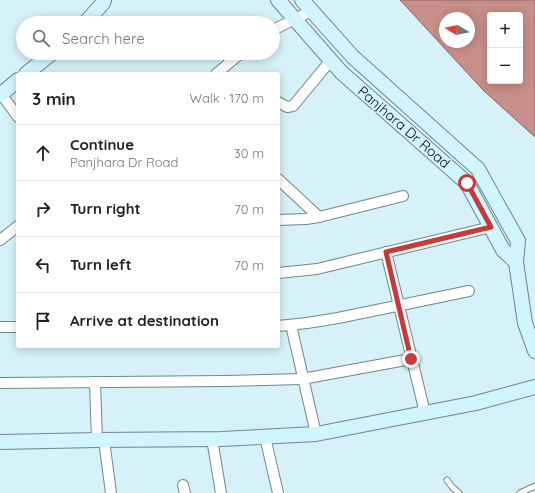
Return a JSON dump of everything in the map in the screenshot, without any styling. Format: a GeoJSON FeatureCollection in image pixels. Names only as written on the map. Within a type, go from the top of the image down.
{"type":"FeatureCollection","features":[{"type":"Feature","properties":{"kind":"street"},"geometry":{"type":"LineString","coordinates":[[91,16],[104,0]]}},
{"type":"Feature","properties":{"kind":"street","name":"Panjhara Dr Road"},"geometry":{"type":"LineString","coordinates":[[278,0],[341,72],[467,183],[503,250],[516,262]]}},
{"type":"Feature","properties":{"kind":"street","name":"Panjhara Dr Road"},"geometry":{"type":"LineString","coordinates":[[302,0],[353,57],[478,169],[518,240],[516,262],[525,323],[535,351]]}},
{"type":"Feature","properties":{"kind":"street"},"geometry":{"type":"LineString","coordinates":[[280,26],[311,11]]}},
{"type":"Feature","properties":{"kind":"street"},"geometry":{"type":"LineString","coordinates":[[28,72],[43,60]]}},
{"type":"Feature","properties":{"kind":"street"},"geometry":{"type":"LineString","coordinates":[[218,72],[233,60]]}},
{"type":"Feature","properties":{"kind":"street"},"geometry":{"type":"LineString","coordinates":[[280,103],[287,107],[293,106],[331,60]]}},
{"type":"Feature","properties":{"kind":"street"},"geometry":{"type":"LineString","coordinates":[[16,82],[1,94],[16,114]]}},
{"type":"Feature","properties":{"kind":"street"},"geometry":{"type":"LineString","coordinates":[[280,181],[319,217]]}},
{"type":"Feature","properties":{"kind":"street"},"geometry":{"type":"LineString","coordinates":[[280,220],[319,217],[404,196]]}},
{"type":"Feature","properties":{"kind":"street"},"geometry":{"type":"LineString","coordinates":[[280,273],[317,269],[491,227]]}},
{"type":"Feature","properties":{"kind":"street"},"geometry":{"type":"LineString","coordinates":[[0,240],[16,228]]}},
{"type":"Feature","properties":{"kind":"street"},"geometry":{"type":"LineString","coordinates":[[386,252],[424,413]]}},
{"type":"Feature","properties":{"kind":"street"},"geometry":{"type":"LineString","coordinates":[[280,326],[338,318],[469,291]]}},
{"type":"Feature","properties":{"kind":"street"},"geometry":{"type":"LineString","coordinates":[[291,325],[302,379],[316,434]]}},
{"type":"Feature","properties":{"kind":"street"},"geometry":{"type":"LineString","coordinates":[[0,327],[16,327]]}},
{"type":"Feature","properties":{"kind":"street"},"geometry":{"type":"LineString","coordinates":[[0,383],[302,379],[411,359]]}},
{"type":"Feature","properties":{"kind":"street"},"geometry":{"type":"LineString","coordinates":[[95,382],[100,440],[111,493]]}},
{"type":"Feature","properties":{"kind":"street"},"geometry":{"type":"LineString","coordinates":[[0,442],[212,439],[316,434],[476,403],[535,387]]}},
{"type":"Feature","properties":{"kind":"street"},"geometry":{"type":"LineString","coordinates":[[265,437],[278,493]]}},
{"type":"Feature","properties":{"kind":"street"},"geometry":{"type":"LineString","coordinates":[[212,439],[221,493]]}},
{"type":"Feature","properties":{"kind":"lane"},"geometry":{"type":"LineString","coordinates":[[447,480],[452,487],[460,493]]}},
{"type":"Feature","properties":{"kind":"lane"},"geometry":{"type":"LineString","coordinates":[[520,493],[535,486]]}},
{"type":"Feature","properties":{"kind":"shaded area"},"geometry":{"type":"Polygon","coordinates":[[[400,0],[535,0],[535,137],[484,91],[444,48],[475,48],[475,12],[439,12],[439,42],[400,0]]]}},
{"type":"Feature","properties":{"kind":"route"},"geometry":{"type":"LineString","coordinates":[[411,359],[386,252],[491,227],[467,183]]}}]}
